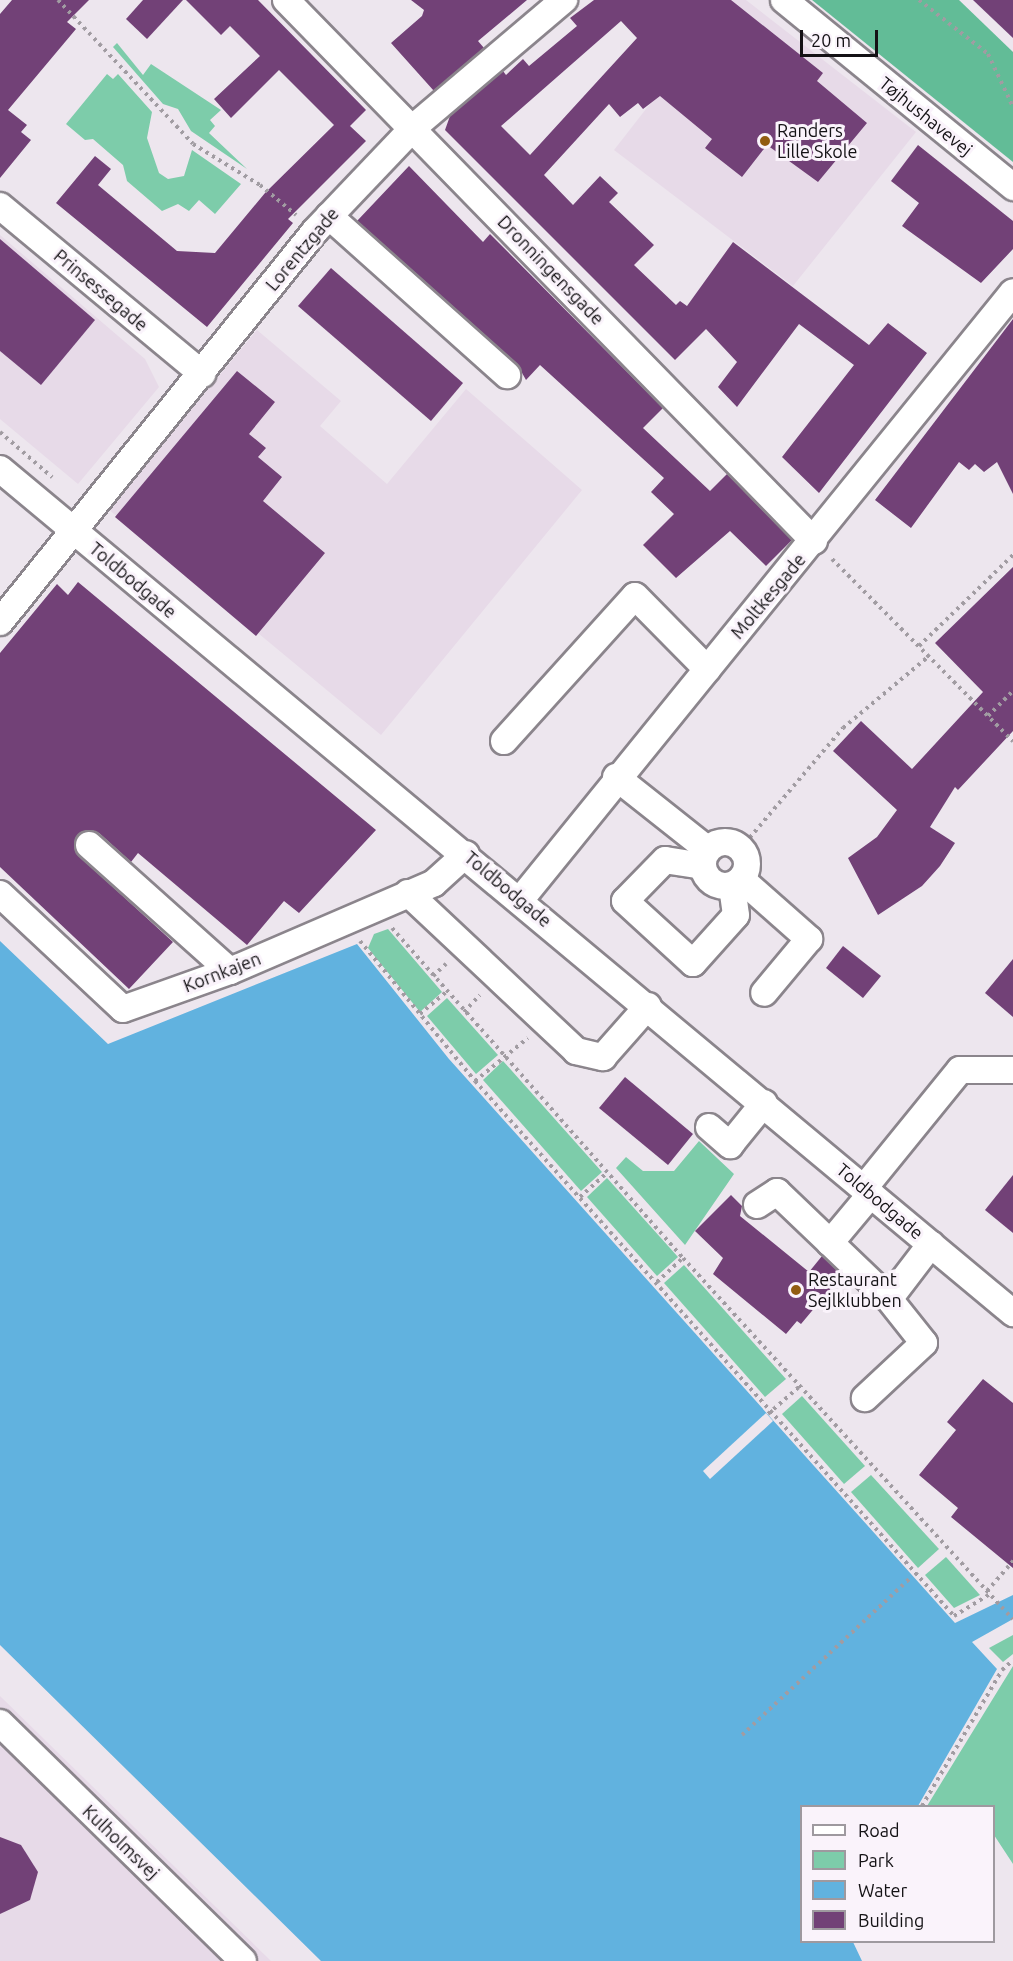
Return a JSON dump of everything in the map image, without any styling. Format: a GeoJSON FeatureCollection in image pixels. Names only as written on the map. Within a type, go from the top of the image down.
{"type":"FeatureCollection","features":[{"type":"Feature","properties":{"kind":"street","name":"Dronningensgade"},"geometry":{"type":"LineString","coordinates":[[286,0],[414,127],[814,541]]}},
{"type":"Feature","properties":{"kind":"street","name":"Lorentzgade"},"geometry":{"type":"LineString","coordinates":[[0,622],[72,528],[202,374],[322,224],[414,127],[564,0]]}},
{"type":"Feature","properties":{"kind":"street","name":"Tøjhushavevej"},"geometry":{"type":"LineString","coordinates":[[784,0],[1013,187]]}},
{"type":"Feature","properties":{"kind":"street","name":"Prinsessegade"},"geometry":{"type":"LineString","coordinates":[[0,206],[202,374]]}},
{"type":"Feature","properties":{"kind":"street"},"geometry":{"type":"LineString","coordinates":[[322,224],[507,375]]}},
{"type":"Feature","properties":{"kind":"street","name":"Moltkesgade"},"geometry":{"type":"LineString","coordinates":[[521,899],[616,777],[814,541],[1013,292]]}},
{"type":"Feature","properties":{"kind":"street","name":"Toldbodgade"},"geometry":{"type":"LineString","coordinates":[[0,469],[521,899],[1013,1313]]}},
{"type":"Feature","properties":{"kind":"street"},"geometry":{"type":"LineString","coordinates":[[504,741],[635,596],[707,669]]}},
{"type":"Feature","properties":{"kind":"street"},"geometry":{"type":"LineString","coordinates":[[616,777],[705,858],[713,883],[736,882],[809,939],[764,993]]}},
{"type":"Feature","properties":{"kind":"street"},"geometry":{"type":"LineString","coordinates":[[720,843],[740,849],[747,860],[736,882],[736,915],[693,963],[625,902],[665,861],[705,858],[720,843]]}},
{"type":"Feature","properties":{"kind":"street"},"geometry":{"type":"LineString","coordinates":[[90,844],[230,971]]}},
{"type":"Feature","properties":{"kind":"street","name":"Kornkajen"},"geometry":{"type":"LineString","coordinates":[[0,894],[123,1009],[230,971],[445,877],[466,854]]}},
{"type":"Feature","properties":{"kind":"street"},"geometry":{"type":"LineString","coordinates":[[408,893],[576,1051],[603,1057],[648,1006]]}},
{"type":"Feature","properties":{"kind":"street"},"geometry":{"type":"LineString","coordinates":[[830,1243],[960,1070],[1013,1070]]}},
{"type":"Feature","properties":{"kind":"street"},"geometry":{"type":"LineString","coordinates":[[709,1126],[730,1145],[764,1103]]}},
{"type":"Feature","properties":{"kind":"street"},"geometry":{"type":"LineString","coordinates":[[757,1205],[777,1192],[889,1299],[924,1343],[864,1398]]}},
{"type":"Feature","properties":{"kind":"street"},"geometry":{"type":"LineString","coordinates":[[889,1299],[931,1244]]}},
{"type":"Feature","properties":{"kind":"street","name":"Kulholmsvej"},"geometry":{"type":"LineString","coordinates":[[0,1723],[243,1961]]}},
{"type":"Feature","properties":{"kind":"path"},"geometry":{"type":"LineString","coordinates":[[58,0],[193,144],[261,184],[322,224]]}},
{"type":"Feature","properties":{"kind":"path"},"geometry":{"type":"LineString","coordinates":[[919,0],[988,54],[1013,107]]}},
{"type":"Feature","properties":{"kind":"path"},"geometry":{"type":"LineString","coordinates":[[814,541],[1013,741]]}},
{"type":"Feature","properties":{"kind":"path"},"geometry":{"type":"LineString","coordinates":[[919,646],[1013,555]]}},
{"type":"Feature","properties":{"kind":"path"},"geometry":{"type":"LineString","coordinates":[[740,849],[843,728],[929,656]]}},
{"type":"Feature","properties":{"kind":"path"},"geometry":{"type":"LineString","coordinates":[[988,716],[1013,691]]}},
{"type":"Feature","properties":{"kind":"path"},"geometry":{"type":"LineString","coordinates":[[376,908],[503,1057],[683,1258],[1013,1619]]}},
{"type":"Feature","properties":{"kind":"path"},"geometry":{"type":"LineString","coordinates":[[344,921],[475,1081],[954,1616],[988,1593],[1013,1561]]}},
{"type":"Feature","properties":{"kind":"path"},"geometry":{"type":"LineString","coordinates":[[420,1014],[447,992]]}},
{"type":"Feature","properties":{"kind":"path"},"geometry":{"type":"LineString","coordinates":[[475,1081],[545,1024]]}},
{"type":"Feature","properties":{"kind":"path"},"geometry":{"type":"LineString","coordinates":[[580,1197],[607,1173]]}},
{"type":"Feature","properties":{"kind":"path"},"geometry":{"type":"LineString","coordinates":[[657,1282],[683,1258]]}},
{"type":"Feature","properties":{"kind":"path"},"geometry":{"type":"LineString","coordinates":[[770,1412],[799,1387]]}},
{"type":"Feature","properties":{"kind":"path"},"geometry":{"type":"LineString","coordinates":[[742,1735],[909,1579]]}},
{"type":"Feature","properties":{"kind":"path"},"geometry":{"type":"LineString","coordinates":[[923,1805],[1002,1670],[1013,1660]]}},
{"type":"Feature","properties":{"kind":"shaded area","name":"Randers Lille Skole"},"geometry":{"type":"Polygon","coordinates":[[[731,0],[746,0],[916,132],[793,286],[614,150],[731,0]]]}},
{"type":"Feature","properties":{"kind":"shaded area"},"geometry":{"type":"Polygon","coordinates":[[[0,235],[145,359],[159,387],[78,484],[0,419],[0,235]]]}},
{"type":"Feature","properties":{"kind":"shaded area"},"geometry":{"type":"Polygon","coordinates":[[[257,330],[341,401],[320,426],[387,484],[466,389],[582,490],[381,735],[108,509],[257,330]]]}},
{"type":"Feature","properties":{"kind":"shaded area"},"geometry":{"type":"Polygon","coordinates":[[[0,1696],[271,1961],[0,1961],[0,1696]]]}},
{"type":"Feature","properties":{"kind":"green space"},"geometry":{"type":"Polygon","coordinates":[[[812,0],[959,0],[1013,52],[1013,162],[812,0]]]}},
{"type":"Feature","properties":{"kind":"green space"},"geometry":{"type":"Polygon","coordinates":[[[117,43],[143,75],[151,64],[221,110],[210,120],[215,126],[209,133],[247,169],[191,131],[178,109],[163,104],[113,47],[117,43]]]}},
{"type":"Feature","properties":{"kind":"green space"},"geometry":{"type":"Polygon","coordinates":[[[107,74],[113,79],[118,74],[152,112],[147,138],[159,173],[168,179],[184,176],[192,150],[241,184],[215,214],[199,200],[189,211],[178,204],[162,211],[127,181],[123,165],[93,139],[85,140],[66,124],[107,74]]]}},
{"type":"Feature","properties":{"kind":"green space"},"geometry":{"type":"Polygon","coordinates":[[[388,929],[442,992],[420,1012],[368,948],[374,934],[388,929]]]}},
{"type":"Feature","properties":{"kind":"green space"},"geometry":{"type":"Polygon","coordinates":[[[447,998],[498,1055],[476,1074],[427,1016],[447,998]]]}},
{"type":"Feature","properties":{"kind":"green space"},"geometry":{"type":"Polygon","coordinates":[[[503,1061],[602,1172],[581,1191],[483,1080],[503,1061]]]}},
{"type":"Feature","properties":{"kind":"green space"},"geometry":{"type":"Polygon","coordinates":[[[699,1141],[734,1174],[685,1245],[616,1168],[626,1157],[643,1171],[674,1171],[699,1141]]]}},
{"type":"Feature","properties":{"kind":"green space"},"geometry":{"type":"Polygon","coordinates":[[[607,1178],[678,1257],[657,1276],[587,1197],[607,1178]]]}},
{"type":"Feature","properties":{"kind":"green space"},"geometry":{"type":"Polygon","coordinates":[[[684,1265],[786,1379],[765,1397],[664,1283],[684,1265]]]}},
{"type":"Feature","properties":{"kind":"green space"},"geometry":{"type":"Polygon","coordinates":[[[802,1396],[865,1466],[844,1484],[782,1414],[802,1396]]]}},
{"type":"Feature","properties":{"kind":"green space"},"geometry":{"type":"Polygon","coordinates":[[[871,1475],[939,1549],[918,1568],[851,1492],[871,1475]]]}},
{"type":"Feature","properties":{"kind":"green space"},"geometry":{"type":"Polygon","coordinates":[[[946,1557],[980,1595],[954,1608],[925,1575],[946,1557]]]}},
{"type":"Feature","properties":{"kind":"green space"},"geometry":{"type":"Polygon","coordinates":[[[1013,1635],[1013,1654],[1003,1662],[989,1648],[1013,1635]]]}},
{"type":"Feature","properties":{"kind":"green space"},"geometry":{"type":"Polygon","coordinates":[[[1013,1666],[1013,1864],[995,1837],[995,1805],[928,1805],[1013,1666]]]}},
{"type":"Feature","properties":{"kind":"water"},"geometry":{"type":"Polygon","coordinates":[[[0,941],[108,1044],[357,944],[449,1059],[955,1623],[1013,1595],[1013,1619],[972,1642],[997,1669],[919,1805],[800,1805],[800,1943],[853,1943],[862,1961],[321,1961],[0,1645],[0,941]]]}},
{"type":"Feature","properties":{"kind":"pier"},"geometry":{"type":"Polygon","coordinates":[[[766,1413],[773,1421],[710,1479],[703,1471],[766,1413]]]}},
{"type":"Feature","properties":{"kind":"building"},"geometry":{"type":"Polygon","coordinates":[[[12,0],[89,0],[67,22],[76,29],[8,110],[27,125],[21,132],[31,140],[0,178],[0,14],[12,0]]]}},
{"type":"Feature","properties":{"kind":"building"},"geometry":{"type":"Polygon","coordinates":[[[143,0],[183,0],[147,39],[126,19],[143,0]]]}},
{"type":"Feature","properties":{"kind":"building"},"geometry":{"type":"Polygon","coordinates":[[[186,0],[258,0],[366,110],[350,126],[366,141],[288,219],[293,223],[207,327],[56,203],[95,156],[111,169],[98,185],[177,251],[215,253],[265,193],[334,125],[279,70],[231,118],[214,99],[260,56],[230,26],[221,35],[186,0]]]}},
{"type":"Feature","properties":{"kind":"building"},"geometry":{"type":"Polygon","coordinates":[[[411,0],[527,0],[478,41],[484,48],[434,91],[391,43],[422,16],[424,10],[411,0]]]}},
{"type":"Feature","properties":{"kind":"building"},"geometry":{"type":"Polygon","coordinates":[[[594,0],[731,0],[823,73],[817,81],[867,123],[818,182],[767,145],[742,177],[705,148],[712,139],[660,96],[643,109],[638,103],[620,117],[609,104],[544,175],[573,205],[600,176],[618,193],[609,202],[654,245],[634,265],[676,305],[680,301],[687,306],[733,242],[869,345],[888,323],[927,353],[819,493],[782,457],[854,365],[799,324],[737,407],[718,387],[737,362],[706,329],[675,360],[445,130],[450,116],[503,71],[506,75],[523,59],[529,66],[577,26],[570,18],[594,0]],[[621,21],[501,126],[530,155],[637,38],[621,21]]]}},
{"type":"Feature","properties":{"kind":"building"},"geometry":{"type":"Polygon","coordinates":[[[973,0],[1013,0],[1013,38],[973,0]]]}},
{"type":"Feature","properties":{"kind":"building"},"geometry":{"type":"Polygon","coordinates":[[[918,145],[1013,221],[1013,249],[981,283],[902,226],[919,203],[891,181],[918,145]]]}},
{"type":"Feature","properties":{"kind":"building"},"geometry":{"type":"Polygon","coordinates":[[[409,166],[483,242],[490,234],[663,408],[643,428],[710,491],[727,474],[792,540],[766,566],[730,531],[676,578],[643,545],[674,514],[651,492],[664,478],[540,365],[526,380],[517,364],[357,221],[409,166]]]}},
{"type":"Feature","properties":{"kind":"building"},"geometry":{"type":"Polygon","coordinates":[[[0,239],[95,320],[41,385],[0,351],[0,239]]]}},
{"type":"Feature","properties":{"kind":"building"},"geometry":{"type":"Polygon","coordinates":[[[331,268],[463,383],[431,421],[298,306],[331,268]]]}},
{"type":"Feature","properties":{"kind":"building"},"geometry":{"type":"Polygon","coordinates":[[[1013,319],[1013,494],[997,462],[984,472],[975,464],[969,470],[959,462],[911,528],[875,500],[1013,319]]]}},
{"type":"Feature","properties":{"kind":"building"},"geometry":{"type":"Polygon","coordinates":[[[237,371],[275,402],[249,434],[266,448],[258,457],[282,477],[263,501],[325,553],[256,636],[115,517],[237,371]]]}},
{"type":"Feature","properties":{"kind":"building"},"geometry":{"type":"Polygon","coordinates":[[[1013,567],[1013,731],[958,790],[955,787],[930,827],[955,843],[940,866],[922,886],[878,915],[848,858],[877,837],[897,810],[833,751],[861,721],[912,769],[983,692],[935,643],[1013,567]]]}},
{"type":"Feature","properties":{"kind":"building"},"geometry":{"type":"Polygon","coordinates":[[[78,582],[376,830],[299,913],[284,901],[247,945],[138,853],[131,862],[99,833],[84,831],[74,843],[79,856],[173,942],[129,989],[0,867],[0,653],[57,584],[68,595],[78,582]]]}},
{"type":"Feature","properties":{"kind":"building"},"geometry":{"type":"Polygon","coordinates":[[[843,946],[881,976],[863,998],[826,968],[843,946]]]}},
{"type":"Feature","properties":{"kind":"building"},"geometry":{"type":"Polygon","coordinates":[[[1013,959],[1013,1017],[985,993],[1013,959]]]}},
{"type":"Feature","properties":{"kind":"building"},"geometry":{"type":"Polygon","coordinates":[[[625,1077],[693,1134],[668,1165],[599,1108],[625,1077]]]}},
{"type":"Feature","properties":{"kind":"building"},"geometry":{"type":"Polygon","coordinates":[[[1013,1175],[1013,1233],[985,1210],[1013,1175]]]}},
{"type":"Feature","properties":{"kind":"building"},"geometry":{"type":"Polygon","coordinates":[[[731,1195],[742,1206],[740,1216],[809,1272],[822,1256],[842,1275],[801,1324],[797,1321],[786,1334],[713,1274],[723,1258],[695,1231],[731,1195]]]}},
{"type":"Feature","properties":{"kind":"building"},"geometry":{"type":"Polygon","coordinates":[[[983,1379],[1013,1403],[1013,1568],[951,1517],[958,1508],[919,1475],[956,1430],[947,1422],[983,1379]]]}},
{"type":"Feature","properties":{"kind":"building"},"geometry":{"type":"Polygon","coordinates":[[[0,1837],[21,1845],[38,1872],[30,1900],[0,1914],[0,1837]]]}},
{"type":"Feature","properties":{"kind":"place","name":"Randers Lille Skole"},"geometry":{"type":"Point","coordinates":[765,141]}},
{"type":"Feature","properties":{"kind":"place","name":"Restaurant Sejlklubben"},"geometry":{"type":"Point","coordinates":[796,1290]}}]}
